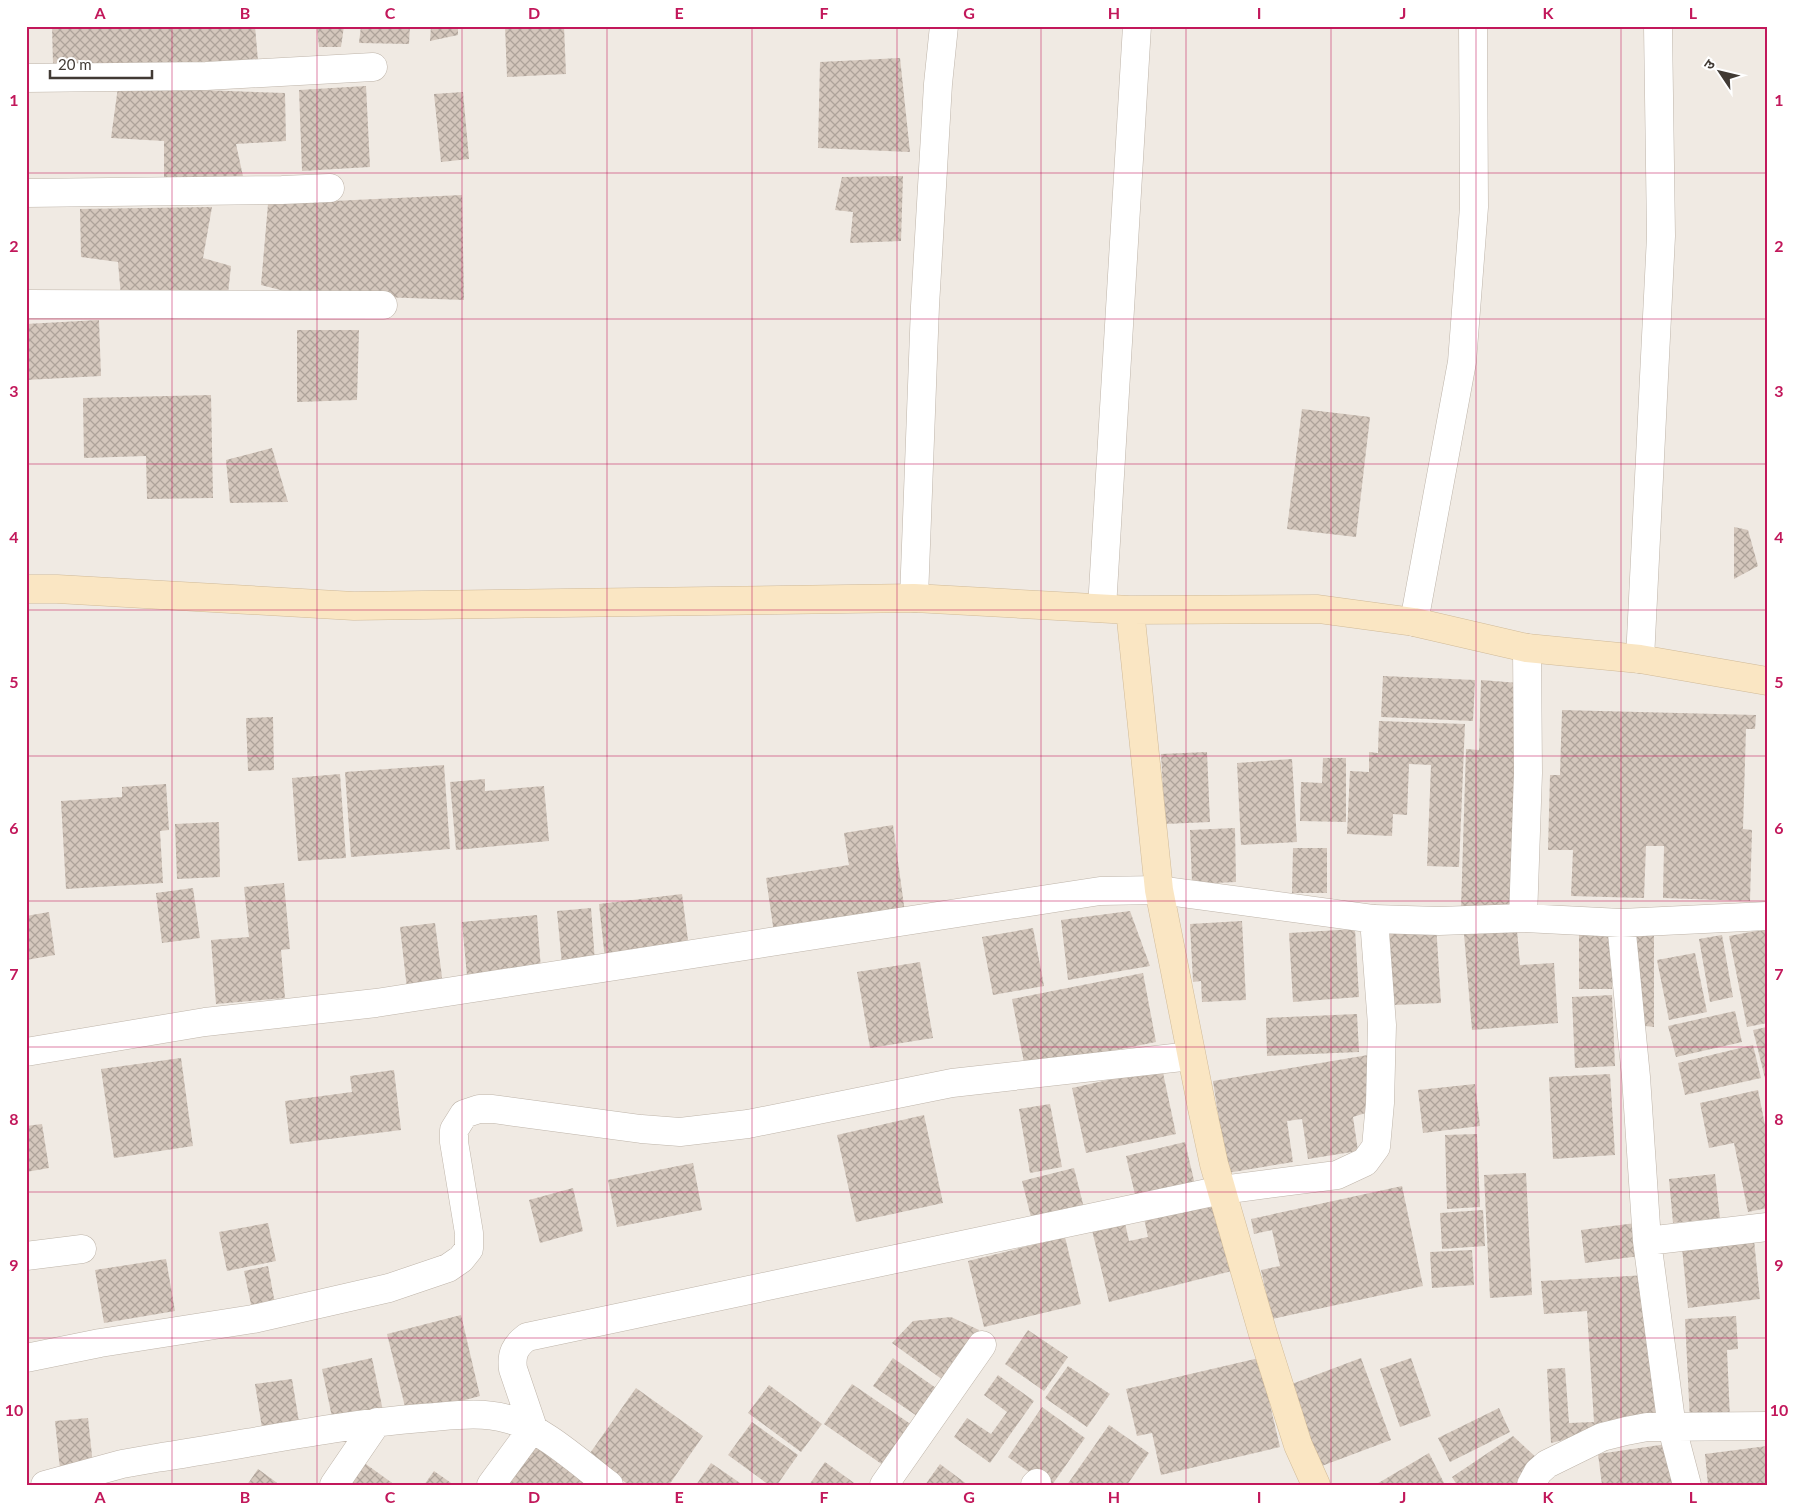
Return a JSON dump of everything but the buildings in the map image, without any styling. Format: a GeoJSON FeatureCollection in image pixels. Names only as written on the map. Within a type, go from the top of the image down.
{"type":"FeatureCollection","features":[{"type":"Feature","properties":{"kind":"street"},"geometry":{"type":"LineString","coordinates":[[914,598],[924,316],[938,84],[944,26]]}},
{"type":"Feature","properties":{"kind":"street"},"geometry":{"type":"LineString","coordinates":[[1102,608],[1137,26]]}},
{"type":"Feature","properties":{"kind":"street"},"geometry":{"type":"LineString","coordinates":[[1414,622],[1462,362],[1474,206],[1473,26]]}},
{"type":"Feature","properties":{"kind":"street"},"geometry":{"type":"LineString","coordinates":[[1640,659],[1662,236],[1658,26]]}},
{"type":"Feature","properties":{"kind":"street"},"geometry":{"type":"LineString","coordinates":[[26,78],[206,76],[373,67]]}},
{"type":"Feature","properties":{"kind":"street"},"geometry":{"type":"LineString","coordinates":[[26,193],[330,188]]}},
{"type":"Feature","properties":{"kind":"street"},"geometry":{"type":"LineString","coordinates":[[26,304],[384,305]]}},
{"type":"Feature","properties":{"kind":"street"},"geometry":{"type":"LineString","coordinates":[[26,589],[66,589],[354,606],[914,598],[1130,610],[1318,609],[1414,622],[1527,648],[1640,659],[1767,681]]}},
{"type":"Feature","properties":{"kind":"street"},"geometry":{"type":"LineString","coordinates":[[1130,610],[1159,890],[1191,1056],[1214,1164],[1262,1334],[1298,1445],[1316,1485]]}},
{"type":"Feature","properties":{"kind":"street"},"geometry":{"type":"LineString","coordinates":[[1524,918],[1528,773],[1527,648]]}},
{"type":"Feature","properties":{"kind":"street"},"geometry":{"type":"LineString","coordinates":[[26,1052],[205,1022],[376,1003],[1100,891],[1159,890],[1374,919],[1439,921],[1524,918],[1621,923],[1767,916]]}},
{"type":"Feature","properties":{"kind":"street"},"geometry":{"type":"LineString","coordinates":[[533,1428],[513,1369],[512,1360],[516,1346],[526,1336],[1222,1190],[1337,1175],[1365,1162],[1376,1147],[1380,1103],[1382,1025],[1374,919]]}},
{"type":"Feature","properties":{"kind":"street"},"geometry":{"type":"LineString","coordinates":[[1621,923],[1636,1077],[1647,1241],[1672,1428],[1687,1485]]}},
{"type":"Feature","properties":{"kind":"street"},"geometry":{"type":"LineString","coordinates":[[26,1358],[253,1319],[388,1288],[448,1268],[461,1259],[468,1249],[469,1234],[454,1142],[454,1130],[464,1114],[479,1109],[493,1109],[641,1129],[680,1132],[748,1124],[952,1083],[1191,1056]]}},
{"type":"Feature","properties":{"kind":"street"},"geometry":{"type":"LineString","coordinates":[[1647,1241],[1767,1227]]}},
{"type":"Feature","properties":{"kind":"street"},"geometry":{"type":"LineString","coordinates":[[26,1256],[82,1249]]}},
{"type":"Feature","properties":{"kind":"street"},"geometry":{"type":"LineString","coordinates":[[884,1485],[982,1345]]}},
{"type":"Feature","properties":{"kind":"street"},"geometry":{"type":"LineString","coordinates":[[45,1485],[122,1464],[377,1422],[469,1414],[490,1415],[510,1419],[533,1428],[609,1485]]}},
{"type":"Feature","properties":{"kind":"street"},"geometry":{"type":"LineString","coordinates":[[334,1485],[377,1422]]}},
{"type":"Feature","properties":{"kind":"street"},"geometry":{"type":"LineString","coordinates":[[1531,1485],[1538,1472],[1547,1464],[1602,1437],[1647,1428],[1767,1426]]}},
{"type":"Feature","properties":{"kind":"street"},"geometry":{"type":"LineString","coordinates":[[491,1485],[533,1428]]}}]}
